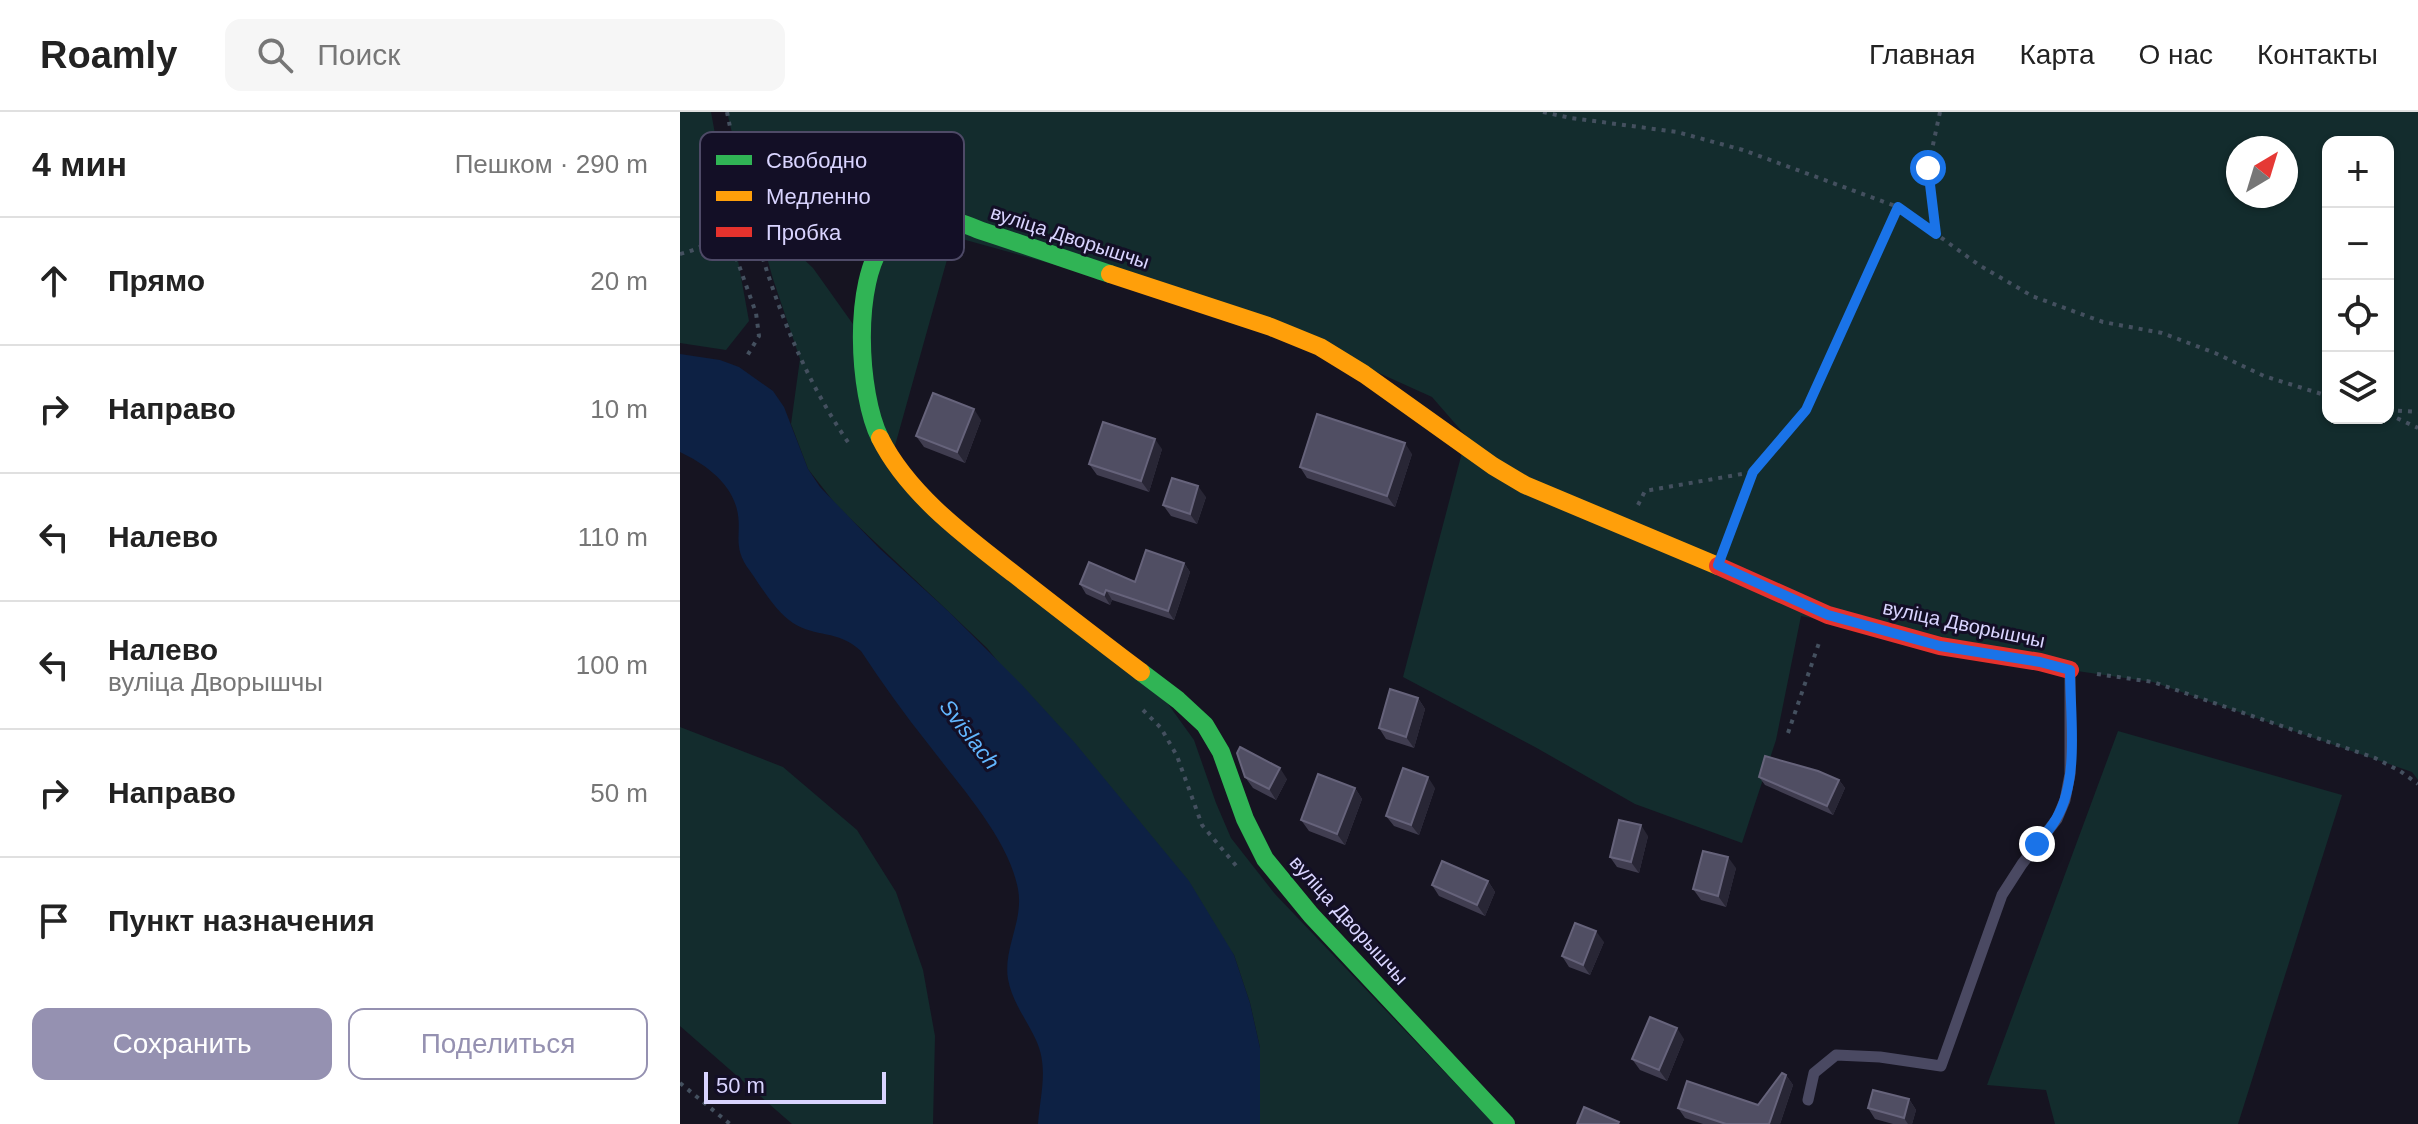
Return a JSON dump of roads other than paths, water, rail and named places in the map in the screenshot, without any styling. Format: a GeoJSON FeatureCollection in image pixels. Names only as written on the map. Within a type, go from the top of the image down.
{"type":"FeatureCollection","features":[{"type":"Feature","properties":{"kind":"street","name":"вуліца Дворышчы"},"geometry":{"type":"LineString","coordinates":[[964,225],[1271,327],[1320,347],[1525,485],[1718,565],[1828,615],[1940,646],[2040,662],[2070,670]]}},
{"type":"Feature","properties":{"kind":"street","name":"вуліца Дворышчы"},"geometry":{"type":"LineString","coordinates":[[874,260],[864,302],[862,347],[867,403],[881,441],[916,487],[965,536],[1178,700],[1205,725],[1221,752],[1245,819],[1265,859],[1311,915],[1506,1124]]}},
{"type":"Feature","properties":{"kind":"lane"},"geometry":{"type":"LineString","coordinates":[[1808,1100],[1814,1073],[1836,1055],[1880,1057],[1941,1066],[2002,895],[2057,819],[2065,800],[2070,774],[2070,670]]}},
{"type":"Feature","properties":{"kind":"water","name":"Svislach"},"geometry":{"type":"Polygon","coordinates":[[[680,354],[720,360],[739,367],[773,391],[784,407],[808,469],[820,487],[1021,684],[1075,743],[1189,881],[1234,955],[1250,1003],[1260,1048],[1260,1124],[1038,1124],[1043,1082],[1040,1050],[1016,1003],[1008,979],[1008,956],[1019,901],[1013,870],[1005,851],[981,813],[902,711],[861,651],[843,639],[810,631],[793,623],[781,613],[744,562],[740,554],[736,506],[727,488],[714,473],[680,452],[680,354]]]}}]}
